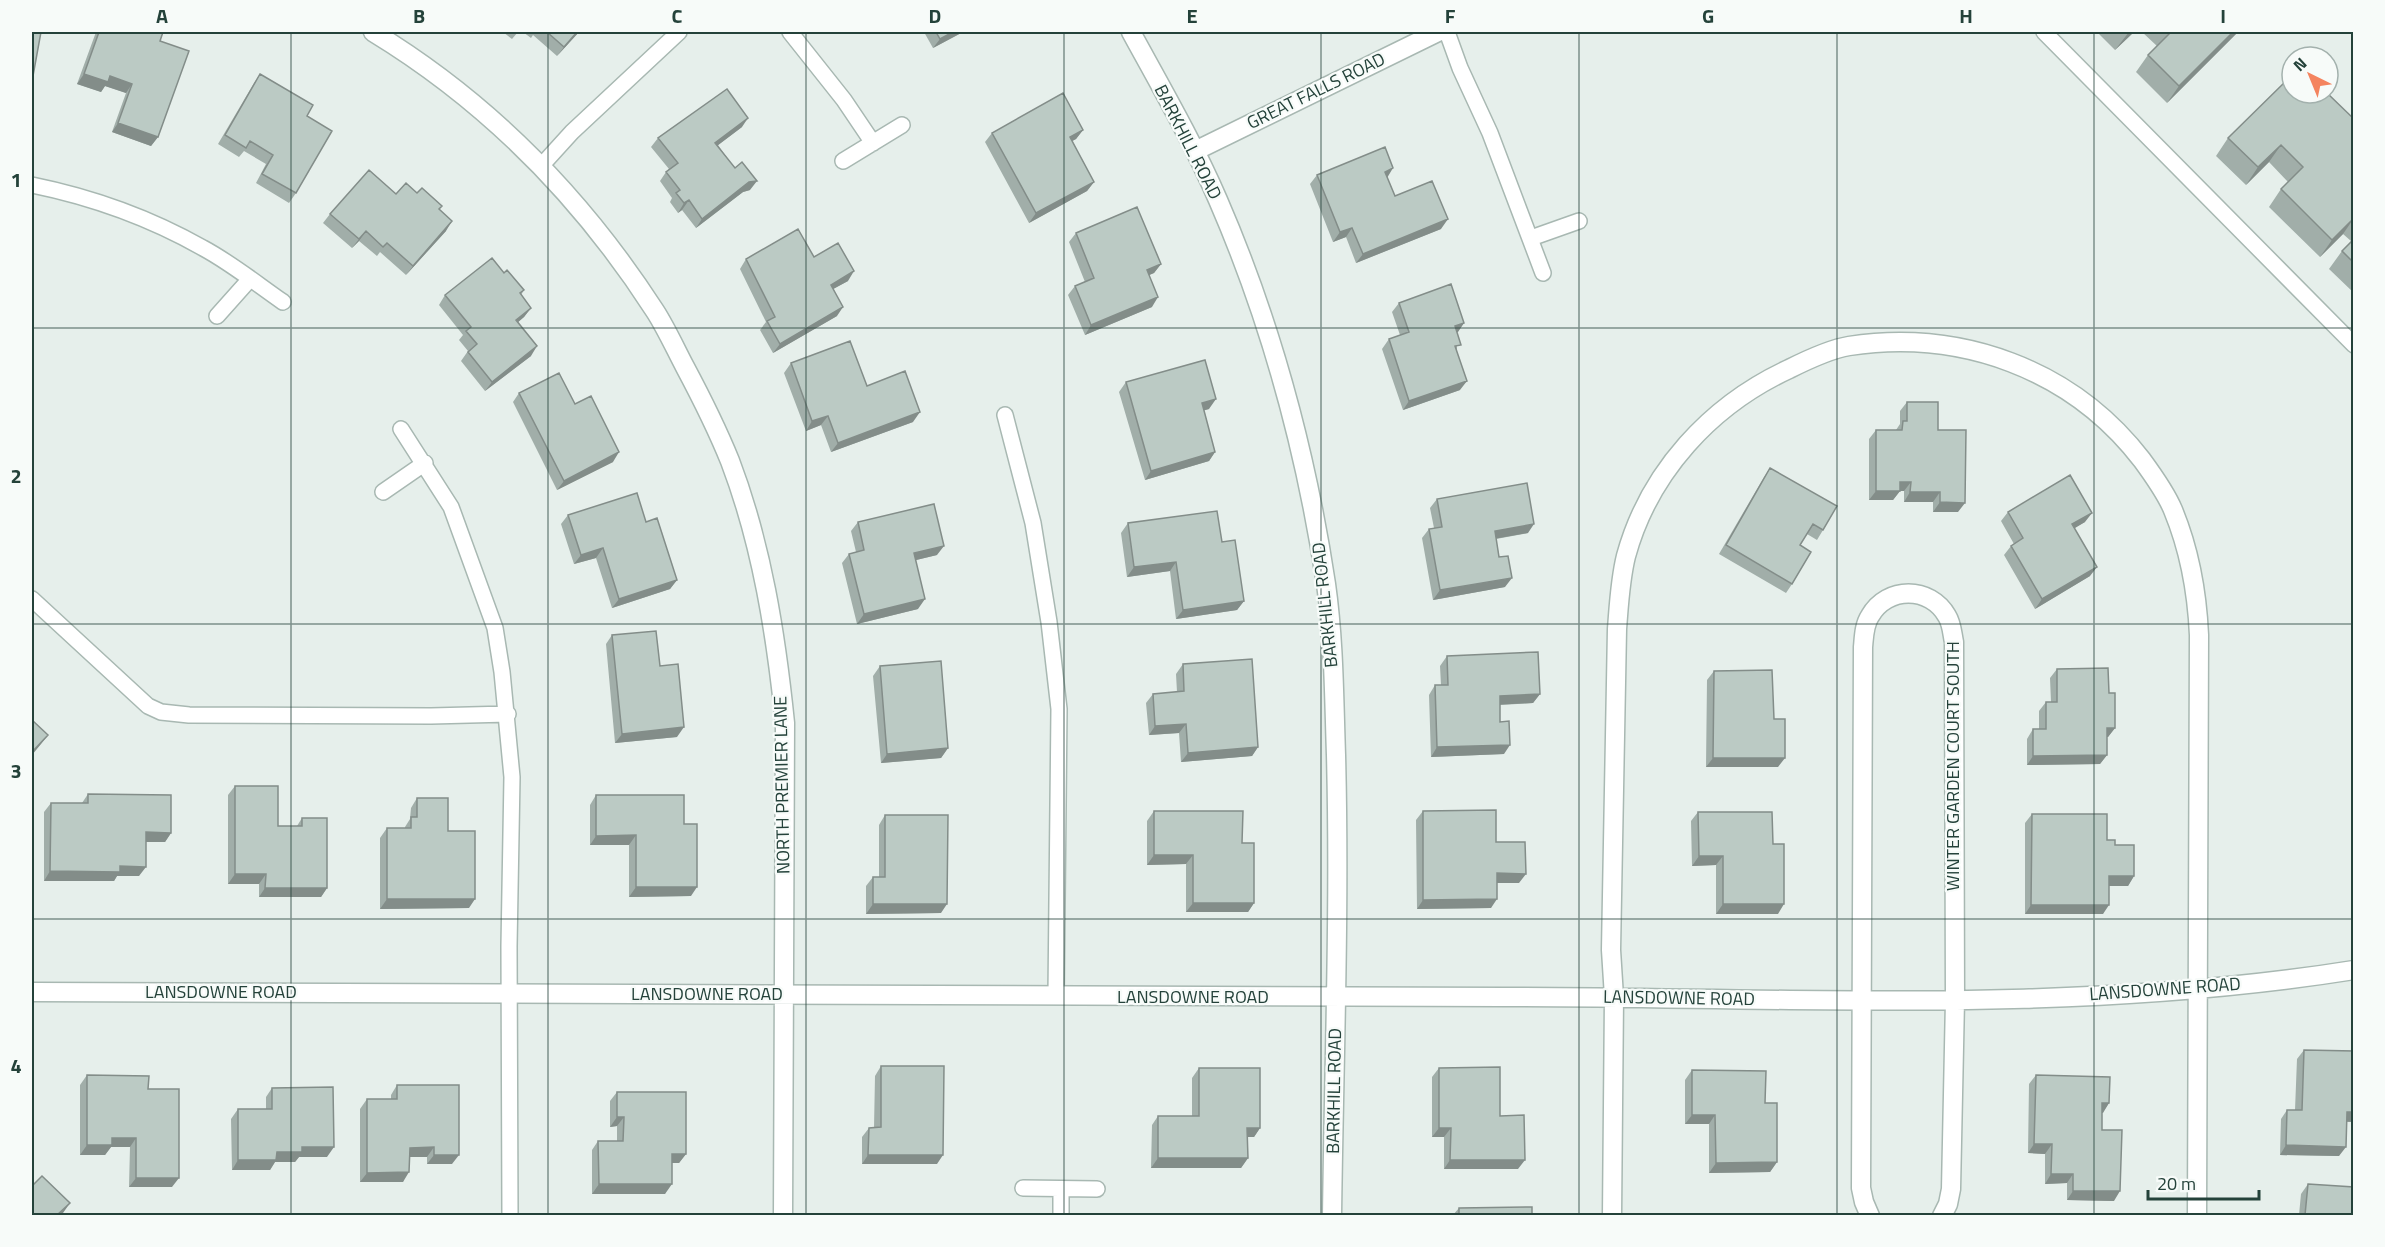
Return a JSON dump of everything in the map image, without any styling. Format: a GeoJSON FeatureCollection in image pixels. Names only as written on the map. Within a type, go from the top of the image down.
{"type":"FeatureCollection","features":[{"type":"Feature","properties":{"kind":"street","name":"NORTH PREMIER LANE"},"geometry":{"type":"LineString","coordinates":[[374,32],[408,53],[467,97],[542,165],[604,240],[656,312],[698,392],[730,461],[754,538],[778,655],[785,723],[783,1215]]}},
{"type":"Feature","properties":{"kind":"street","name":"BARKHILL ROAD"},"geometry":{"type":"LineString","coordinates":[[1131,32],[1195,151],[1238,249],[1269,336],[1293,421],[1316,526],[1326,587],[1333,663],[1338,828],[1332,1215]]}},
{"type":"Feature","properties":{"kind":"street","name":"GREAT FALLS ROAD"},"geometry":{"type":"LineString","coordinates":[[1195,151],[1438,32]]}},
{"type":"Feature","properties":{"kind":"street"},"geometry":{"type":"LineString","coordinates":[[1612,1215],[1614,997],[1611,950],[1617,629],[1620,589],[1627,556],[1638,522],[1659,482],[1700,428],[1729,404],[1764,380],[1846,346],[1891,342],[1939,345],[1985,353],[2025,367],[2063,387],[2093,409],[2126,439],[2149,469],[2172,508],[2186,544],[2197,593],[2199,635],[2198,1215]]}},
{"type":"Feature","properties":{"kind":"street","name":"WINTER GARDEN COURT SOUTH"},"geometry":{"type":"LineString","coordinates":[[1870,1215],[1864,1202],[1862,1188],[1864,638],[1870,615],[1892,596],[1905,593],[1928,596],[1938,604],[1952,626],[1954,642],[1955,1000],[1951,1189],[1942,1215]]}},
{"type":"Feature","properties":{"kind":"street","name":"LANSDOWNE ROAD"},"geometry":{"type":"LineString","coordinates":[[32,992],[511,992],[1955,1000],[2198,989],[2354,970]]}},
{"type":"Feature","properties":{"kind":"lane"},"geometry":{"type":"LineString","coordinates":[[542,165],[572,132],[679,32]]}},
{"type":"Feature","properties":{"kind":"lane"},"geometry":{"type":"LineString","coordinates":[[790,32],[844,100],[873,143]]}},
{"type":"Feature","properties":{"kind":"lane"},"geometry":{"type":"LineString","coordinates":[[1447,32],[1531,238],[1543,273]]}},
{"type":"Feature","properties":{"kind":"lane"},"geometry":{"type":"LineString","coordinates":[[2044,32],[2354,345]]}},
{"type":"Feature","properties":{"kind":"lane"},"geometry":{"type":"LineString","coordinates":[[843,161],[902,125]]}},
{"type":"Feature","properties":{"kind":"lane"},"geometry":{"type":"LineString","coordinates":[[32,184],[100,202],[163,228],[204,248],[283,302]]}},
{"type":"Feature","properties":{"kind":"lane"},"geometry":{"type":"LineString","coordinates":[[1531,238],[1579,221]]}},
{"type":"Feature","properties":{"kind":"lane"},"geometry":{"type":"LineString","coordinates":[[217,316],[250,279]]}},
{"type":"Feature","properties":{"kind":"lane"},"geometry":{"type":"LineString","coordinates":[[1005,415],[1033,523],[1049,622],[1059,709],[1056,996]]}},
{"type":"Feature","properties":{"kind":"lane"},"geometry":{"type":"LineString","coordinates":[[401,429],[452,507],[495,628],[508,714],[512,777],[509,946],[511,992],[510,1215]]}},
{"type":"Feature","properties":{"kind":"lane"},"geometry":{"type":"LineString","coordinates":[[383,492],[425,463]]}},
{"type":"Feature","properties":{"kind":"lane"},"geometry":{"type":"LineString","coordinates":[[32,598],[137,698],[161,712],[224,715],[508,714]]}},
{"type":"Feature","properties":{"kind":"lane"},"geometry":{"type":"LineString","coordinates":[[1023,1188],[1097,1189]]}},
{"type":"Feature","properties":{"kind":"lane"},"geometry":{"type":"LineString","coordinates":[[1061,1189],[1061,1215]]}},
{"type":"Feature","properties":{"kind":"building"},"geometry":{"type":"Polygon","coordinates":[[[32,32],[41,32],[33,76],[32,76],[32,32]]]}},
{"type":"Feature","properties":{"kind":"building"},"geometry":{"type":"Polygon","coordinates":[[[99,32],[163,32],[160,41],[189,51],[158,137],[118,123],[132,84],[110,76],[108,82],[84,74],[99,32]]]}},
{"type":"Feature","properties":{"kind":"building"},"geometry":{"type":"Polygon","coordinates":[[[547,32],[577,32],[564,47],[547,32]]]}},
{"type":"Feature","properties":{"kind":"building"},"geometry":{"type":"Polygon","coordinates":[[[936,32],[953,32],[940,39],[936,32]]]}},
{"type":"Feature","properties":{"kind":"building"},"geometry":{"type":"Polygon","coordinates":[[[2171,32],[2233,32],[2179,86],[2148,55],[2171,32]]]}},
{"type":"Feature","properties":{"kind":"building"},"geometry":{"type":"Polygon","coordinates":[[[260,74],[313,105],[307,116],[332,131],[296,193],[262,174],[273,155],[250,141],[246,148],[225,135],[260,74]]]}},
{"type":"Feature","properties":{"kind":"building"},"geometry":{"type":"Polygon","coordinates":[[[2280,87],[2280,105],[2339,105],[2354,119],[2354,218],[2332,240],[2281,189],[2303,167],[2281,145],[2258,167],[2228,138],[2280,87]]]}},
{"type":"Feature","properties":{"kind":"building"},"geometry":{"type":"Polygon","coordinates":[[[727,89],[748,118],[715,143],[735,168],[742,162],[757,181],[749,182],[702,219],[689,200],[684,203],[676,193],[680,190],[666,172],[678,163],[658,138],[727,89]]]}},
{"type":"Feature","properties":{"kind":"building"},"geometry":{"type":"Polygon","coordinates":[[[1063,93],[1083,130],[1070,137],[1094,182],[1036,213],[992,133],[1063,93]]]}},
{"type":"Feature","properties":{"kind":"building"},"geometry":{"type":"Polygon","coordinates":[[[1385,147],[1393,168],[1385,172],[1395,196],[1432,181],[1448,219],[1363,254],[1352,228],[1340,232],[1317,175],[1385,147]]]}},
{"type":"Feature","properties":{"kind":"building"},"geometry":{"type":"Polygon","coordinates":[[[369,170],[396,194],[406,183],[417,193],[422,188],[442,206],[439,209],[452,221],[413,266],[387,243],[383,247],[366,231],[359,239],[330,214],[369,170]]]}},
{"type":"Feature","properties":{"kind":"building"},"geometry":{"type":"Polygon","coordinates":[[[1137,207],[1161,264],[1147,270],[1158,297],[1091,325],[1075,286],[1094,278],[1076,233],[1137,207]]]}},
{"type":"Feature","properties":{"kind":"building"},"geometry":{"type":"Polygon","coordinates":[[[798,229],[814,257],[838,243],[854,271],[831,285],[843,307],[780,344],[767,321],[775,317],[746,259],[798,229]]]}},
{"type":"Feature","properties":{"kind":"building"},"geometry":{"type":"Polygon","coordinates":[[[2354,239],[2354,263],[2342,251],[2354,239]]]}},
{"type":"Feature","properties":{"kind":"building"},"geometry":{"type":"Polygon","coordinates":[[[492,258],[504,273],[507,270],[524,290],[520,293],[531,308],[516,320],[537,346],[492,382],[468,352],[477,344],[466,331],[471,327],[445,295],[492,258]]]}},
{"type":"Feature","properties":{"kind":"building"},"geometry":{"type":"Polygon","coordinates":[[[1451,284],[1464,323],[1455,326],[1461,345],[1455,346],[1467,381],[1409,401],[1389,339],[1409,332],[1399,303],[1451,284]]]}},
{"type":"Feature","properties":{"kind":"building"},"geometry":{"type":"Polygon","coordinates":[[[850,341],[867,386],[905,371],[920,412],[838,443],[828,416],[812,421],[791,363],[850,341]]]}},
{"type":"Feature","properties":{"kind":"building"},"geometry":{"type":"Polygon","coordinates":[[[1205,360],[1216,399],[1202,403],[1215,452],[1151,471],[1126,382],[1205,360]]]}},
{"type":"Feature","properties":{"kind":"building"},"geometry":{"type":"Polygon","coordinates":[[[559,373],[575,404],[591,396],[619,452],[564,481],[519,393],[559,373]]]}},
{"type":"Feature","properties":{"kind":"building"},"geometry":{"type":"Polygon","coordinates":[[[1907,402],[1938,402],[1938,430],[1966,430],[1965,503],[1940,502],[1940,492],[1910,492],[1911,482],[1900,482],[1900,491],[1876,491],[1876,430],[1902,430],[1903,421],[1907,421],[1907,402]]]}},
{"type":"Feature","properties":{"kind":"building"},"geometry":{"type":"Polygon","coordinates":[[[1770,468],[1837,506],[1823,530],[1813,524],[1800,545],[1811,552],[1792,584],[1726,545],[1770,468]]]}},
{"type":"Feature","properties":{"kind":"building"},"geometry":{"type":"Polygon","coordinates":[[[2070,475],[2092,513],[2072,524],[2097,567],[2042,599],[2011,546],[2023,538],[2008,512],[2070,475]]]}},
{"type":"Feature","properties":{"kind":"building"},"geometry":{"type":"Polygon","coordinates":[[[1527,483],[1534,524],[1495,531],[1499,557],[1508,556],[1512,578],[1440,590],[1429,529],[1442,527],[1437,499],[1527,483]]]}},
{"type":"Feature","properties":{"kind":"building"},"geometry":{"type":"Polygon","coordinates":[[[637,493],[646,522],[657,518],[677,580],[619,599],[603,548],[581,555],[568,515],[637,493]]]}},
{"type":"Feature","properties":{"kind":"building"},"geometry":{"type":"Polygon","coordinates":[[[934,504],[944,546],[914,553],[925,599],[864,614],[849,554],[864,550],[858,522],[934,504]]]}},
{"type":"Feature","properties":{"kind":"building"},"geometry":{"type":"Polygon","coordinates":[[[1217,511],[1222,542],[1235,540],[1244,601],[1183,610],[1176,562],[1134,567],[1128,523],[1217,511]]]}},
{"type":"Feature","properties":{"kind":"building"},"geometry":{"type":"Polygon","coordinates":[[[656,631],[660,666],[678,664],[684,727],[622,734],[612,635],[656,631]]]}},
{"type":"Feature","properties":{"kind":"building"},"geometry":{"type":"Polygon","coordinates":[[[1538,652],[1540,694],[1500,696],[1500,722],[1509,721],[1510,745],[1437,747],[1435,685],[1448,685],[1447,656],[1538,652]]]}},
{"type":"Feature","properties":{"kind":"building"},"geometry":{"type":"Polygon","coordinates":[[[1252,659],[1258,747],[1188,753],[1186,724],[1155,726],[1153,694],[1184,691],[1183,664],[1252,659]]]}},
{"type":"Feature","properties":{"kind":"building"},"geometry":{"type":"Polygon","coordinates":[[[941,661],[948,748],[887,754],[880,666],[941,661]]]}},
{"type":"Feature","properties":{"kind":"building"},"geometry":{"type":"Polygon","coordinates":[[[2108,668],[2109,693],[2115,693],[2115,728],[2107,728],[2107,755],[2033,756],[2033,729],[2046,729],[2046,702],[2057,702],[2057,669],[2108,668]]]}},
{"type":"Feature","properties":{"kind":"building"},"geometry":{"type":"Polygon","coordinates":[[[1772,670],[1774,719],[1785,719],[1785,758],[1713,758],[1714,671],[1772,670]]]}},
{"type":"Feature","properties":{"kind":"building"},"geometry":{"type":"Polygon","coordinates":[[[32,720],[48,735],[32,752],[32,720]]]}},
{"type":"Feature","properties":{"kind":"building"},"geometry":{"type":"Polygon","coordinates":[[[235,786],[278,786],[278,826],[302,826],[302,818],[327,818],[327,888],[265,888],[266,874],[235,874],[235,786]]]}},
{"type":"Feature","properties":{"kind":"building"},"geometry":{"type":"Polygon","coordinates":[[[88,794],[171,795],[171,833],[146,832],[146,867],[120,866],[120,872],[50,871],[51,803],[88,803],[88,794]]]}},
{"type":"Feature","properties":{"kind":"building"},"geometry":{"type":"Polygon","coordinates":[[[596,795],[684,795],[684,824],[697,824],[697,887],[636,887],[636,835],[596,836],[596,795]]]}},
{"type":"Feature","properties":{"kind":"building"},"geometry":{"type":"Polygon","coordinates":[[[417,798],[448,798],[448,831],[475,831],[475,899],[387,899],[387,828],[411,828],[411,817],[417,817],[417,798]]]}},
{"type":"Feature","properties":{"kind":"building"},"geometry":{"type":"Polygon","coordinates":[[[1496,810],[1496,842],[1525,842],[1526,874],[1497,873],[1497,899],[1423,900],[1423,811],[1496,810]]]}},
{"type":"Feature","properties":{"kind":"building"},"geometry":{"type":"Polygon","coordinates":[[[1154,811],[1243,811],[1242,843],[1254,843],[1254,903],[1193,903],[1193,855],[1154,855],[1154,811]]]}},
{"type":"Feature","properties":{"kind":"building"},"geometry":{"type":"Polygon","coordinates":[[[1698,812],[1772,812],[1773,844],[1784,844],[1784,904],[1723,904],[1723,856],[1699,856],[1698,812]]]}},
{"type":"Feature","properties":{"kind":"building"},"geometry":{"type":"Polygon","coordinates":[[[2032,814],[2107,814],[2107,840],[2115,840],[2115,845],[2134,845],[2134,876],[2109,876],[2109,905],[2031,905],[2032,814]]]}},
{"type":"Feature","properties":{"kind":"building"},"geometry":{"type":"Polygon","coordinates":[[[885,815],[948,815],[947,904],[873,904],[873,877],[885,877],[885,815]]]}},
{"type":"Feature","properties":{"kind":"building"},"geometry":{"type":"Polygon","coordinates":[[[2304,1050],[2354,1051],[2354,1112],[2347,1112],[2346,1147],[2286,1145],[2287,1110],[2302,1110],[2304,1050]]]}},
{"type":"Feature","properties":{"kind":"building"},"geometry":{"type":"Polygon","coordinates":[[[881,1066],[944,1066],[943,1155],[868,1155],[869,1128],[881,1127],[881,1066]]]}},
{"type":"Feature","properties":{"kind":"building"},"geometry":{"type":"Polygon","coordinates":[[[1500,1067],[1500,1116],[1524,1115],[1525,1160],[1450,1160],[1451,1128],[1439,1128],[1439,1068],[1500,1067]]]}},
{"type":"Feature","properties":{"kind":"building"},"geometry":{"type":"Polygon","coordinates":[[[1199,1068],[1260,1068],[1260,1128],[1247,1128],[1248,1158],[1158,1158],[1158,1116],[1199,1116],[1199,1068]]]}},
{"type":"Feature","properties":{"kind":"building"},"geometry":{"type":"Polygon","coordinates":[[[1692,1070],[1766,1071],[1765,1103],[1777,1103],[1777,1162],[1716,1163],[1715,1115],[1692,1115],[1692,1070]]]}},
{"type":"Feature","properties":{"kind":"building"},"geometry":{"type":"Polygon","coordinates":[[[87,1075],[149,1076],[148,1089],[179,1089],[179,1178],[136,1178],[136,1138],[112,1138],[112,1145],[87,1145],[87,1075]]]}},
{"type":"Feature","properties":{"kind":"building"},"geometry":{"type":"Polygon","coordinates":[[[2036,1075],[2110,1077],[2109,1103],[2102,1103],[2102,1130],[2122,1130],[2120,1191],[2073,1191],[2073,1174],[2051,1174],[2052,1144],[2034,1144],[2036,1075]]]}},
{"type":"Feature","properties":{"kind":"building"},"geometry":{"type":"Polygon","coordinates":[[[397,1085],[459,1085],[459,1155],[434,1155],[434,1147],[410,1148],[409,1172],[367,1173],[367,1099],[397,1099],[397,1085]]]}},
{"type":"Feature","properties":{"kind":"building"},"geometry":{"type":"Polygon","coordinates":[[[333,1087],[334,1147],[302,1147],[302,1152],[277,1152],[276,1160],[238,1160],[238,1109],[272,1109],[272,1088],[333,1087]]]}},
{"type":"Feature","properties":{"kind":"building"},"geometry":{"type":"Polygon","coordinates":[[[617,1092],[686,1092],[686,1154],[672,1154],[672,1184],[599,1184],[598,1141],[623,1141],[624,1117],[617,1117],[617,1092]]]}},
{"type":"Feature","properties":{"kind":"building"},"geometry":{"type":"Polygon","coordinates":[[[42,1176],[70,1203],[57,1215],[32,1215],[32,1186],[42,1176]]]}},
{"type":"Feature","properties":{"kind":"building"},"geometry":{"type":"Polygon","coordinates":[[[2308,1184],[2354,1187],[2354,1215],[2305,1215],[2308,1184]]]}},
{"type":"Feature","properties":{"kind":"building"},"geometry":{"type":"Polygon","coordinates":[[[1532,1207],[1532,1215],[1459,1215],[1459,1208],[1532,1207]]]}}]}
